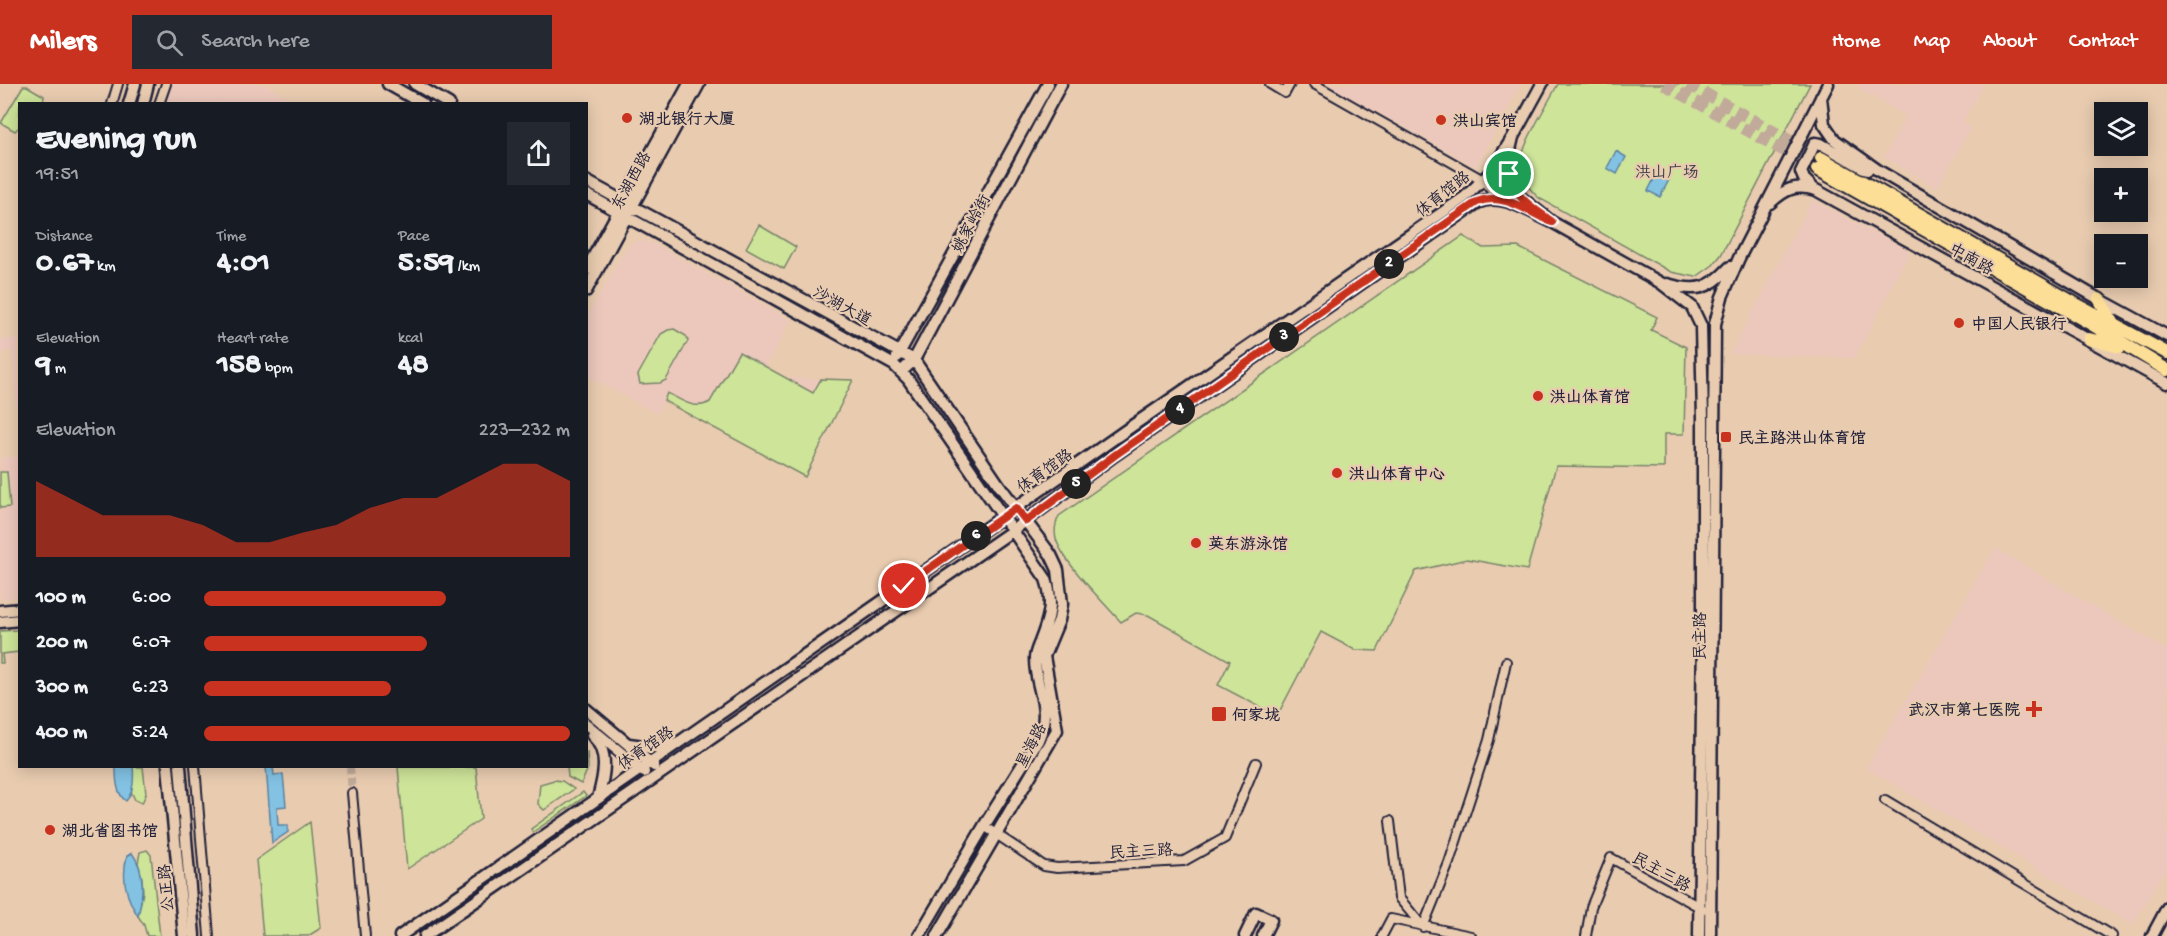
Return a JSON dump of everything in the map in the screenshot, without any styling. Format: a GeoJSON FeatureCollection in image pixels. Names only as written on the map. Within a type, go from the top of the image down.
{"type":"FeatureCollection","features":[{"type":"Feature","properties":{"kind":"main road"},"geometry":{"type":"LineString","coordinates":[[130,102],[135,84]]}},
{"type":"Feature","properties":{"kind":"main road"},"geometry":{"type":"LineString","coordinates":[[144,102],[148,84]]}},
{"type":"Feature","properties":{"kind":"main road"},"geometry":{"type":"LineString","coordinates":[[388,84],[420,102]]}},
{"type":"Feature","properties":{"kind":"main road"},"geometry":{"type":"LineString","coordinates":[[415,84],[446,102]]}},
{"type":"Feature","properties":{"kind":"main road","name":"东湖西路"},"geometry":{"type":"LineString","coordinates":[[588,287],[689,84]]}},
{"type":"Feature","properties":{"kind":"main road","name":"东湖西路"},"geometry":{"type":"LineString","coordinates":[[588,267],[699,84]]}},
{"type":"Feature","properties":{"kind":"main road","name":"姚家岭街"},"geometry":{"type":"LineString","coordinates":[[897,368],[900,353],[1048,84]]}},
{"type":"Feature","properties":{"kind":"main road","name":"姚家岭街"},"geometry":{"type":"LineString","coordinates":[[897,368],[914,360],[1061,84]]}},
{"type":"Feature","properties":{"kind":"main road"},"geometry":{"type":"LineString","coordinates":[[1542,84],[1514,137],[1508,161],[1512,186],[1524,200],[1552,222]]}},
{"type":"Feature","properties":{"kind":"main road"},"geometry":{"type":"LineString","coordinates":[[1497,198],[1552,222],[1661,283],[1688,289],[1700,289],[1715,282],[1738,258],[1828,84]]}},
{"type":"Feature","properties":{"kind":"main road","name":"中南路"},"geometry":{"type":"LineString","coordinates":[[1821,97],[1822,119],[1828,134],[1879,171],[2099,299],[2166,333]]}},
{"type":"Feature","properties":{"kind":"main road","name":"体育馆路"},"geometry":{"type":"LineString","coordinates":[[400,936],[1465,197],[1491,172],[1514,137]]}},
{"type":"Feature","properties":{"kind":"main road"},"geometry":{"type":"LineString","coordinates":[[1816,190],[1804,179],[1801,172],[1815,144],[1821,144],[1867,170],[1879,171]]}},
{"type":"Feature","properties":{"kind":"main road","name":"中南路"},"geometry":{"type":"LineString","coordinates":[[2167,353],[1819,163],[2167,370]]}},
{"type":"Feature","properties":{"kind":"main road","name":"沙湖大道"},"geometry":{"type":"LineString","coordinates":[[588,182],[625,209],[897,368],[1012,531]]}},
{"type":"Feature","properties":{"kind":"main road","name":"中南路"},"geometry":{"type":"LineString","coordinates":[[1763,210],[1786,189],[1798,187],[1816,190],[2167,383]]}},
{"type":"Feature","properties":{"kind":"main road","name":"沙湖大道"},"geometry":{"type":"LineString","coordinates":[[588,195],[625,209],[914,360],[1026,521]]}},
{"type":"Feature","properties":{"kind":"main road","name":"体育馆路"},"geometry":{"type":"LineString","coordinates":[[425,936],[1012,531],[1125,448],[1477,202],[1497,198]]}},
{"type":"Feature","properties":{"kind":"main road","name":"民主路"},"geometry":{"type":"LineString","coordinates":[[1699,936],[1705,910],[1714,337],[1718,308],[1738,258]]}},
{"type":"Feature","properties":{"kind":"main road","name":"民主路"},"geometry":{"type":"LineString","coordinates":[[1661,283],[1682,298],[1695,312],[1699,319],[1702,338],[1705,910],[1710,936]]}},
{"type":"Feature","properties":{"kind":"main road"},"geometry":{"type":"LineString","coordinates":[[2099,299],[2114,323]]}},
{"type":"Feature","properties":{"kind":"main road"},"geometry":{"type":"LineString","coordinates":[[2089,339],[2133,350]]}},
{"type":"Feature","properties":{"kind":"main road","name":"星海路"},"geometry":{"type":"LineString","coordinates":[[937,936],[1057,730],[1044,656],[1061,613],[1061,590],[1058,570],[1051,555],[1026,521]]}},
{"type":"Feature","properties":{"kind":"main road","name":"星海路"},"geometry":{"type":"LineString","coordinates":[[919,936],[1038,740],[1045,720],[1035,657],[1049,621],[1052,600],[1043,574],[1012,531]]}},
{"type":"Feature","properties":{"kind":"main road"},"geometry":{"type":"LineString","coordinates":[[0,611],[18,609]]}},
{"type":"Feature","properties":{"kind":"main road"},"geometry":{"type":"LineString","coordinates":[[0,622],[18,620]]}},
{"type":"Feature","properties":{"kind":"main road"},"geometry":{"type":"LineString","coordinates":[[588,710],[628,744],[644,765]]}},
{"type":"Feature","properties":{"kind":"main road"},"geometry":{"type":"LineString","coordinates":[[588,727],[644,765],[656,776]]}},
{"type":"Feature","properties":{"kind":"main road"},"geometry":{"type":"LineString","coordinates":[[588,729],[604,754],[604,773],[598,798]]}},
{"type":"Feature","properties":{"kind":"main road"},"geometry":{"type":"LineString","coordinates":[[628,744],[651,747],[676,743]]}},
{"type":"Feature","properties":{"kind":"main road","name":"公正路"},"geometry":{"type":"LineString","coordinates":[[168,768],[184,936]]}},
{"type":"Feature","properties":{"kind":"main road","name":"公正路"},"geometry":{"type":"LineString","coordinates":[[180,768],[194,936]]}},
{"type":"Feature","properties":{"kind":"main road"},"geometry":{"type":"LineString","coordinates":[[2152,936],[2167,908]]}},
{"type":"Feature","properties":{"kind":"main road"},"geometry":{"type":"LineString","coordinates":[[1245,936],[1256,913],[1271,920],[1263,936]]}},
{"type":"Feature","properties":{"kind":"street"},"geometry":{"type":"LineString","coordinates":[[113,102],[118,84]]}},
{"type":"Feature","properties":{"kind":"street"},"geometry":{"type":"LineString","coordinates":[[160,102],[166,84]]}},
{"type":"Feature","properties":{"kind":"street"},"geometry":{"type":"LineString","coordinates":[[1270,84],[1285,93],[1290,84]]}},
{"type":"Feature","properties":{"kind":"street"},"geometry":{"type":"LineString","coordinates":[[1314,84],[1484,180],[1497,198]]}},
{"type":"Feature","properties":{"kind":"street"},"geometry":{"type":"LineString","coordinates":[[1423,927],[1449,863],[1489,740],[1506,662]]}},
{"type":"Feature","properties":{"kind":"street","name":"民主三路"},"geometry":{"type":"LineString","coordinates":[[984,826],[1044,866],[1057,868],[1184,861],[1225,838],[1256,763]]}},
{"type":"Feature","properties":{"kind":"street"},"geometry":{"type":"LineString","coordinates":[[195,768],[209,936]]}},
{"type":"Feature","properties":{"kind":"street"},"geometry":{"type":"LineString","coordinates":[[352,793],[365,936]]}},
{"type":"Feature","properties":{"kind":"street"},"geometry":{"type":"LineString","coordinates":[[1886,800],[2112,936]]}},
{"type":"Feature","properties":{"kind":"street"},"geometry":{"type":"LineString","coordinates":[[1390,821],[1399,898],[1423,927]]}},
{"type":"Feature","properties":{"kind":"street","name":"民主三路"},"geometry":{"type":"LineString","coordinates":[[1586,936],[1591,907],[1611,858],[1705,910]]}},
{"type":"Feature","properties":{"kind":"street"},"geometry":{"type":"LineString","coordinates":[[1382,936],[1391,919],[1471,936]]}},
{"type":"Feature","properties":{"kind":"shaded area"},"geometry":{"type":"Polygon","coordinates":[[[171,84],[263,84],[296,102],[165,102],[171,84]]]}},
{"type":"Feature","properties":{"kind":"shaded area"},"geometry":{"type":"Polygon","coordinates":[[[1326,84],[1521,84],[1476,167],[1326,84]]]}},
{"type":"Feature","properties":{"kind":"shaded area"},"geometry":{"type":"Polygon","coordinates":[[[1860,84],[1984,84],[1963,122],[1971,128],[1937,188],[1884,157],[1906,116],[1858,88],[1860,84]]]}},
{"type":"Feature","properties":{"kind":"shaded area"},"geometry":{"type":"Polygon","coordinates":[[[1812,200],[1910,251],[1855,358],[1730,354],[1812,200]]]}},
{"type":"Feature","properties":{"kind":"shaded area"},"geometry":{"type":"Polygon","coordinates":[[[642,240],[652,243],[791,320],[766,367],[786,378],[853,380],[805,477],[664,401],[657,414],[588,377],[588,315],[625,250],[632,243],[642,240]]]}},
{"type":"Feature","properties":{"kind":"shaded area"},"geometry":{"type":"Polygon","coordinates":[[[0,339],[18,339],[18,438],[13,351],[0,352],[0,339]]]}},
{"type":"Feature","properties":{"kind":"shaded area"},"geometry":{"type":"Polygon","coordinates":[[[18,456],[18,597],[0,599],[0,458],[18,456]]]}},
{"type":"Feature","properties":{"kind":"shaded area","name":"武汉市第七医院"},"geometry":{"type":"Polygon","coordinates":[[[1995,548],[2167,650],[2167,867],[2133,925],[1866,768],[1995,548]]]}},
{"type":"Feature","properties":{"kind":"green space","name":"洪山广场"},"geometry":{"type":"Polygon","coordinates":[[[1558,84],[1810,84],[1721,255],[1713,265],[1696,277],[1671,272],[1539,198],[1530,189],[1524,180],[1522,170],[1523,152],[1558,84]]]}},
{"type":"Feature","properties":{"kind":"green space"},"geometry":{"type":"Polygon","coordinates":[[[23,86],[44,96],[43,102],[18,102],[18,128],[15,131],[1,123],[23,86]]]}},
{"type":"Feature","properties":{"kind":"green space"},"geometry":{"type":"Polygon","coordinates":[[[759,225],[796,247],[784,269],[746,248],[759,225]]]}},
{"type":"Feature","properties":{"kind":"green space","name":"洪山体育中心"},"geometry":{"type":"Polygon","coordinates":[[[1463,236],[1483,248],[1518,247],[1657,317],[1651,330],[1686,347],[1684,434],[1664,434],[1664,468],[1556,466],[1527,570],[1467,559],[1416,571],[1377,651],[1355,650],[1321,632],[1277,716],[1218,685],[1230,661],[1148,615],[1136,613],[1121,622],[1085,582],[1060,548],[1055,533],[1059,516],[1463,236]]]}},
{"type":"Feature","properties":{"kind":"green space"},"geometry":{"type":"Polygon","coordinates":[[[674,329],[686,336],[688,341],[666,380],[660,383],[640,384],[638,375],[661,334],[674,329]]]}},
{"type":"Feature","properties":{"kind":"green space"},"geometry":{"type":"Polygon","coordinates":[[[739,352],[813,393],[821,379],[853,380],[805,477],[664,401],[667,393],[694,405],[710,402],[739,352]]]}},
{"type":"Feature","properties":{"kind":"green space"},"geometry":{"type":"Polygon","coordinates":[[[0,472],[7,472],[10,507],[0,508],[0,472]]]}},
{"type":"Feature","properties":{"kind":"green space"},"geometry":{"type":"Polygon","coordinates":[[[18,630],[18,652],[2,654],[3,663],[0,663],[0,631],[18,630]]]}},
{"type":"Feature","properties":{"kind":"green space"},"geometry":{"type":"Polygon","coordinates":[[[133,768],[143,768],[146,794],[142,803],[135,800],[131,791],[133,768]]]}},
{"type":"Feature","properties":{"kind":"green space"},"geometry":{"type":"Polygon","coordinates":[[[398,768],[476,768],[481,819],[407,869],[398,768]]]}},
{"type":"Feature","properties":{"kind":"green space"},"geometry":{"type":"Polygon","coordinates":[[[567,768],[588,768],[581,784],[568,777],[567,768]]]}},
{"type":"Feature","properties":{"kind":"green space"},"geometry":{"type":"Polygon","coordinates":[[[554,780],[562,781],[574,789],[544,810],[538,804],[540,784],[554,780]]]}},
{"type":"Feature","properties":{"kind":"green space"},"geometry":{"type":"Polygon","coordinates":[[[583,792],[586,796],[533,832],[531,829],[583,792]]]}},
{"type":"Feature","properties":{"kind":"green space"},"geometry":{"type":"Polygon","coordinates":[[[310,822],[321,928],[308,936],[263,936],[256,860],[310,822]]]}},
{"type":"Feature","properties":{"kind":"green space"},"geometry":{"type":"Polygon","coordinates":[[[147,850],[151,855],[160,936],[147,936],[138,916],[143,892],[138,863],[140,852],[147,850]]]}},
{"type":"Feature","properties":{"kind":"water"},"geometry":{"type":"Polygon","coordinates":[[[1616,151],[1626,157],[1617,174],[1607,168],[1616,151]]]}},
{"type":"Feature","properties":{"kind":"water"},"geometry":{"type":"Polygon","coordinates":[[[1657,173],[1669,180],[1660,197],[1648,191],[1657,173]]]}},
{"type":"Feature","properties":{"kind":"water"},"geometry":{"type":"Polygon","coordinates":[[[116,768],[133,768],[132,790],[126,801],[118,790],[116,768]]]}},
{"type":"Feature","properties":{"kind":"water"},"geometry":{"type":"Polygon","coordinates":[[[266,768],[273,768],[274,775],[283,774],[286,806],[277,807],[278,825],[288,825],[288,832],[272,843],[266,768]]]}},
{"type":"Feature","properties":{"kind":"water"},"geometry":{"type":"Polygon","coordinates":[[[132,853],[140,868],[142,883],[138,916],[130,902],[124,872],[127,856],[132,853]]]}},
{"type":"Feature","properties":{"kind":"tunnel"},"geometry":{"type":"LineString","coordinates":[[1664,84],[1817,169]]}},
{"type":"Feature","properties":{"kind":"tunnel"},"geometry":{"type":"LineString","coordinates":[[1688,84],[1821,158]]}},
{"type":"Feature","properties":{"kind":"tunnel"},"geometry":{"type":"LineString","coordinates":[[350,768],[352,793]]}},
{"type":"Feature","properties":{"kind":"place","name":"湖北银行大厦"},"geometry":{"type":"Point","coordinates":[627,118]}},
{"type":"Feature","properties":{"kind":"place","name":"洪山宾馆"},"geometry":{"type":"Point","coordinates":[1441,120]}},
{"type":"Feature","properties":{"kind":"place","name":"中国人民银行"},"geometry":{"type":"Point","coordinates":[1959,323]}},
{"type":"Feature","properties":{"kind":"place","name":"洪山体育馆"},"geometry":{"type":"Point","coordinates":[1538,396]}},
{"type":"Feature","properties":{"kind":"place","name":"民主路洪山体育馆"},"geometry":{"type":"Point","coordinates":[1726,437]}},
{"type":"Feature","properties":{"kind":"place","name":"洪山体育中心"},"geometry":{"type":"Point","coordinates":[1337,473]}},
{"type":"Feature","properties":{"kind":"place","name":"英东游泳馆"},"geometry":{"type":"Point","coordinates":[1196,543]}},
{"type":"Feature","properties":{"kind":"place","name":"武汉市第七医院"},"geometry":{"type":"Point","coordinates":[2034,709]}},
{"type":"Feature","properties":{"kind":"place","name":"何家垅"},"geometry":{"type":"Point","coordinates":[1219,714]}},
{"type":"Feature","properties":{"kind":"place","name":"湖北省图书馆"},"geometry":{"type":"Point","coordinates":[50,830]}},
{"type":"Feature","properties":{"kind":"route"},"geometry":{"type":"LineString","coordinates":[[904,586],[1016,508],[1026,521],[1115,455],[1477,202],[1485,199],[1501,199],[1552,222],[1518,195],[1512,186],[1509,174]]}}]}
